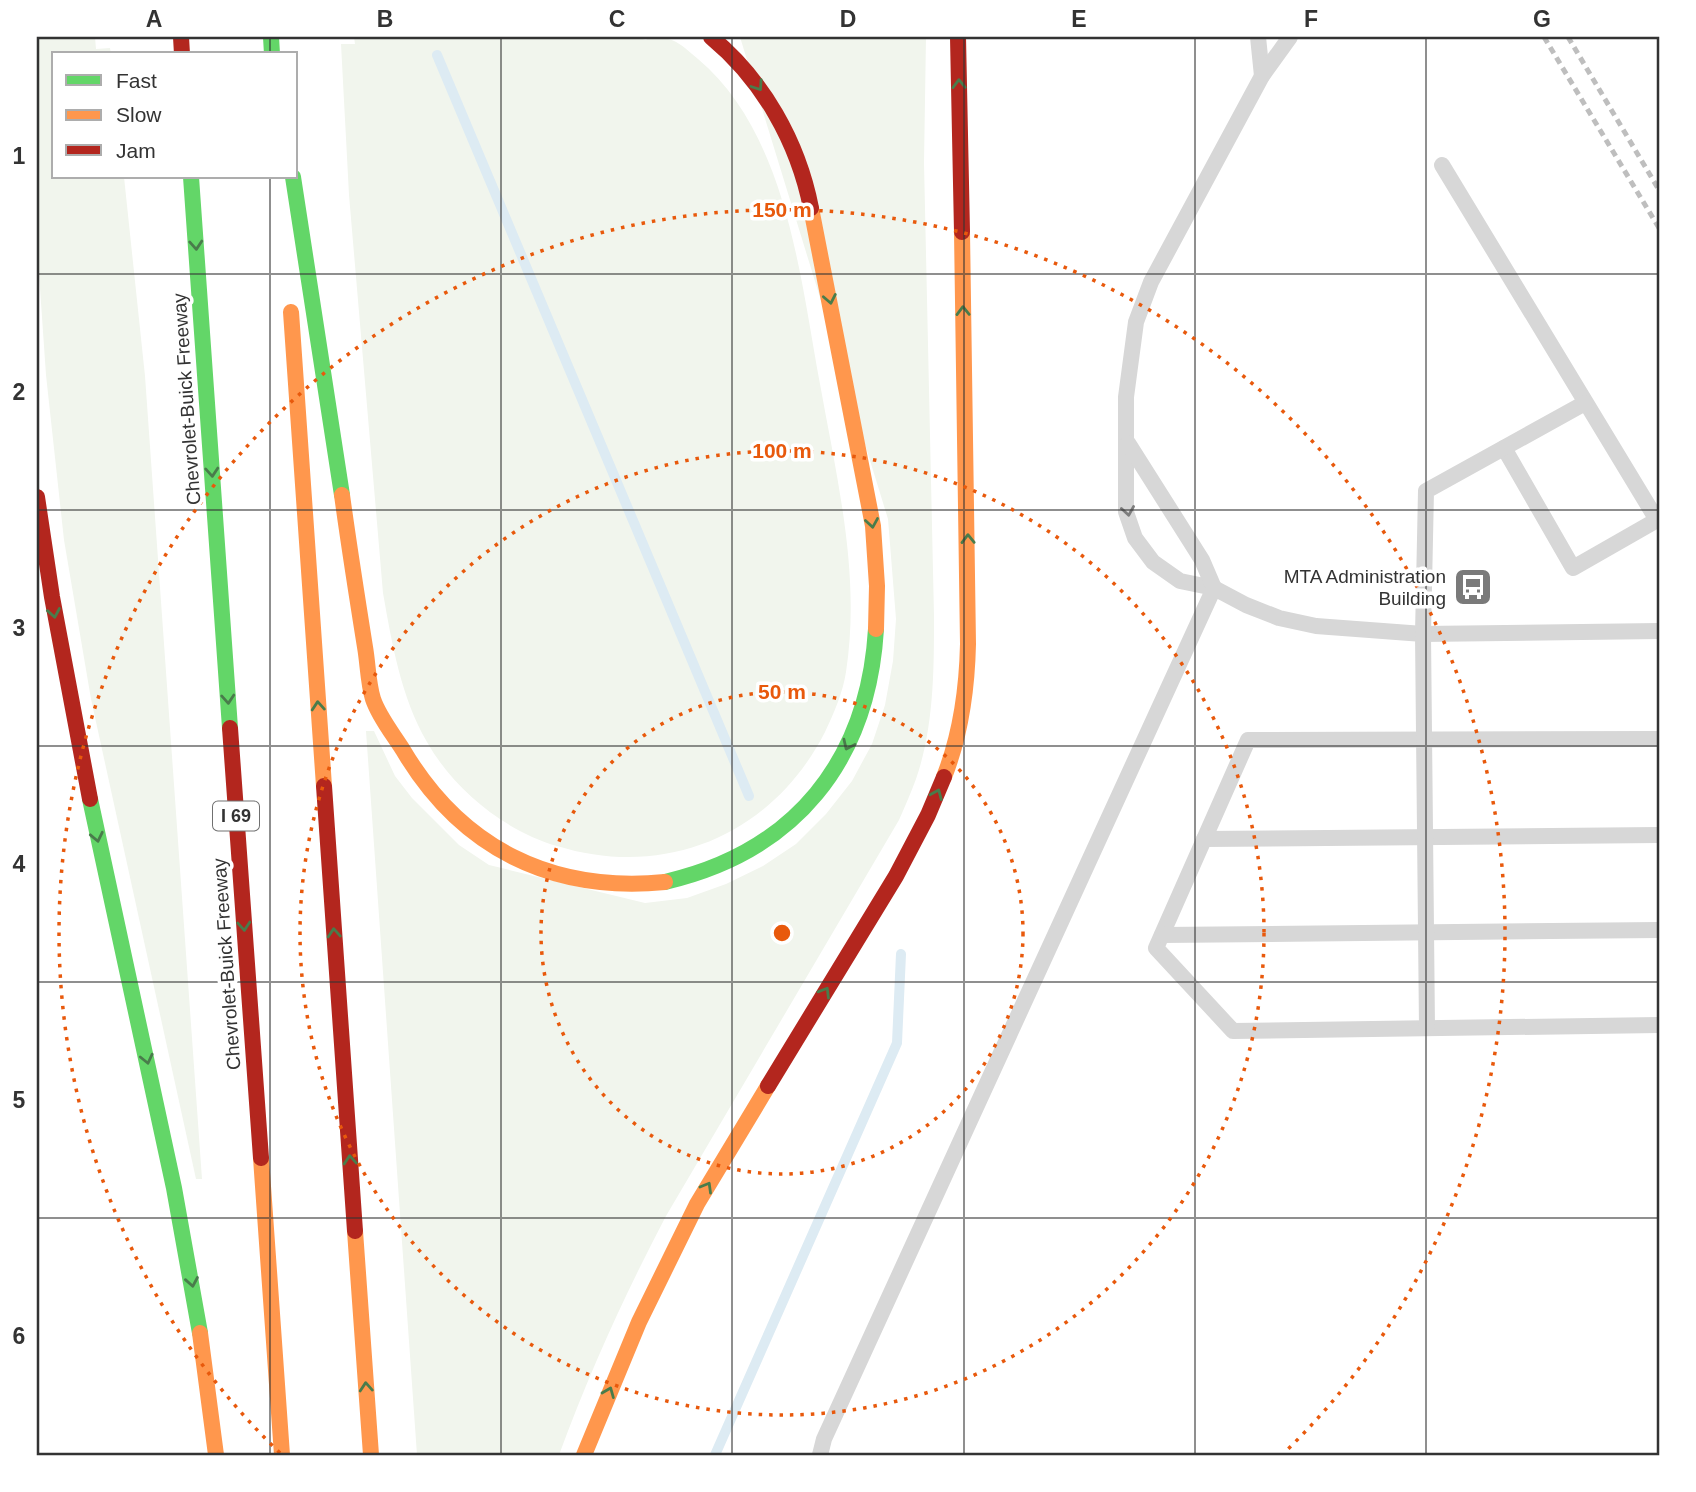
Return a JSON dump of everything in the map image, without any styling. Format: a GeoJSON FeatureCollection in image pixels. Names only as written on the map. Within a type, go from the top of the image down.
{"type":"FeatureCollection","features":[{"type":"Feature","properties":{"kind":"highway"},"geometry":{"type":"LineString","coordinates":[[293,178],[373,702],[420,779],[446,810],[478,836],[514,857],[553,874],[595,883],[633,885],[671,880],[710,869],[746,853],[779,832],[812,802],[840,762],[861,719],[872,678],[878,631],[878,577],[873,526],[819,240],[807,190],[792,146],[772,107],[747,69],[711,37]]}},
{"type":"Feature","properties":{"kind":"highway"},"geometry":{"type":"LineString","coordinates":[[584,1455],[639,1322],[697,1204],[922,830],[954,747],[963,707],[969,620],[958,37]]}},
{"type":"Feature","properties":{"kind":"highway","name":"Chevrolet-Buick Freeway"},"geometry":{"type":"LineString","coordinates":[[191,178],[282,1455]]}},
{"type":"Feature","properties":{"kind":"highway"},"geometry":{"type":"LineString","coordinates":[[281,178],[285,232]]}},
{"type":"Feature","properties":{"kind":"highway"},"geometry":{"type":"LineString","coordinates":[[290,302],[371,1455]]}},
{"type":"Feature","properties":{"kind":"highway"},"geometry":{"type":"LineString","coordinates":[[37,498],[52,606],[82,761],[161,1122],[193,1289],[216,1455]]}},
{"type":"Feature","properties":{"kind":"lane"},"geometry":{"type":"LineString","coordinates":[[1258,37],[1262,76]]}},
{"type":"Feature","properties":{"kind":"lane"},"geometry":{"type":"LineString","coordinates":[[1290,37],[1262,76],[1151,282],[1136,322],[1126,397],[1126,512],[1135,538],[1153,562],[1180,581],[1214,588],[1279,618],[1339,628],[1423,634],[1659,631]]}},
{"type":"Feature","properties":{"kind":"lane"},"geometry":{"type":"LineString","coordinates":[[1442,165],[1657,520],[1573,568],[1504,448]]}},
{"type":"Feature","properties":{"kind":"lane"},"geometry":{"type":"LineString","coordinates":[[1427,1028],[1423,634],[1426,491],[1586,403]]}},
{"type":"Feature","properties":{"kind":"lane"},"geometry":{"type":"LineString","coordinates":[[820,1455],[829,1426],[1214,588],[1202,560],[1128,443]]}},
{"type":"Feature","properties":{"kind":"lane"},"geometry":{"type":"LineString","coordinates":[[1659,739],[1248,740],[1156,948],[1233,1031],[1659,1025]]}},
{"type":"Feature","properties":{"kind":"lane"},"geometry":{"type":"LineString","coordinates":[[1204,839],[1659,835]]}},
{"type":"Feature","properties":{"kind":"lane"},"geometry":{"type":"LineString","coordinates":[[1162,935],[1659,930]]}},
{"type":"Feature","properties":{"kind":"shaded area"},"geometry":{"type":"Polygon","coordinates":[[[37,37],[95,37],[96,49],[110,48],[111,52],[52,52],[52,178],[124,178],[145,376],[202,1179],[196,1179],[91,699],[64,540],[46,375],[37,245],[37,37]]]}},
{"type":"Feature","properties":{"kind":"shaded area"},"geometry":{"type":"Polygon","coordinates":[[[354,37],[636,37],[646,40],[649,37],[658,37],[681,45],[698,59],[728,90],[752,126],[785,210],[805,299],[845,527],[851,599],[850,636],[846,672],[838,702],[825,732],[803,768],[777,798],[746,822],[713,840],[676,852],[638,857],[598,855],[538,839],[500,819],[466,792],[438,760],[418,725],[404,689],[383,593],[349,195],[341,44],[355,44],[354,37]]]}},
{"type":"Feature","properties":{"kind":"shaded area"},"geometry":{"type":"Polygon","coordinates":[[[740,37],[926,37],[924,163],[934,636],[930,719],[922,759],[899,820],[666,1216],[608,1334],[559,1455],[417,1455],[366,731],[374,731],[395,776],[412,798],[459,845],[489,865],[645,903],[687,898],[726,884],[763,866],[796,844],[826,814],[852,781],[872,744],[885,705],[893,661],[896,619],[888,519],[740,37]]]}},
{"type":"Feature","properties":{"kind":"waterway"},"geometry":{"type":"LineString","coordinates":[[437,55],[749,796]]}},
{"type":"Feature","properties":{"kind":"waterway"},"geometry":{"type":"LineString","coordinates":[[715,1455],[897,1043],[901,954]]}},
{"type":"Feature","properties":{"kind":"railway"},"geometry":{"type":"LineString","coordinates":[[1544,37],[1659,228]]}},
{"type":"Feature","properties":{"kind":"railway"},"geometry":{"type":"LineString","coordinates":[[1568,37],[1659,190]]}},
{"type":"Feature","properties":{"kind":"traffic: fast"},"geometry":{"type":"LineString","coordinates":[[271,37],[272,52]]}},
{"type":"Feature","properties":{"kind":"traffic: fast"},"geometry":{"type":"LineString","coordinates":[[191,178],[230,728]]}},
{"type":"Feature","properties":{"kind":"traffic: fast"},"geometry":{"type":"LineString","coordinates":[[293,178],[342,495]]}},
{"type":"Feature","properties":{"kind":"traffic: fast"},"geometry":{"type":"LineString","coordinates":[[665,882],[711,868],[752,848],[787,824],[816,794],[840,759],[858,720],[870,677],[876,629]]}},
{"type":"Feature","properties":{"kind":"traffic: fast"},"geometry":{"type":"LineString","coordinates":[[90,799],[174,1188],[200,1333]]}},
{"type":"Feature","properties":{"kind":"traffic: slow"},"geometry":{"type":"LineString","coordinates":[[811,208],[873,526],[877,586],[876,629]]}},
{"type":"Feature","properties":{"kind":"traffic: slow"},"geometry":{"type":"LineString","coordinates":[[944,777],[962,712],[968,644],[962,232]]}},
{"type":"Feature","properties":{"kind":"traffic: slow"},"geometry":{"type":"LineString","coordinates":[[291,312],[324,786]]}},
{"type":"Feature","properties":{"kind":"traffic: slow"},"geometry":{"type":"LineString","coordinates":[[342,495],[373,699],[386,725],[426,784],[452,814],[481,838],[513,857],[547,871],[584,880],[623,884],[665,882]]}},
{"type":"Feature","properties":{"kind":"traffic: slow"},"geometry":{"type":"LineString","coordinates":[[584,1455],[639,1322],[697,1204],[768,1086]]}},
{"type":"Feature","properties":{"kind":"traffic: slow"},"geometry":{"type":"LineString","coordinates":[[261,1158],[282,1455]]}},
{"type":"Feature","properties":{"kind":"traffic: slow"},"geometry":{"type":"LineString","coordinates":[[355,1231],[371,1455]]}},
{"type":"Feature","properties":{"kind":"traffic: slow"},"geometry":{"type":"LineString","coordinates":[[200,1333],[216,1455]]}},
{"type":"Feature","properties":{"kind":"traffic: jam"},"geometry":{"type":"LineString","coordinates":[[181,37],[182,52]]}},
{"type":"Feature","properties":{"kind":"traffic: jam"},"geometry":{"type":"LineString","coordinates":[[711,37],[747,73],[776,114],[797,159],[811,208]]}},
{"type":"Feature","properties":{"kind":"traffic: jam"},"geometry":{"type":"LineString","coordinates":[[958,37],[962,232]]}},
{"type":"Feature","properties":{"kind":"traffic: jam"},"geometry":{"type":"LineString","coordinates":[[37,497],[52,597],[90,799]]}},
{"type":"Feature","properties":{"kind":"traffic: jam"},"geometry":{"type":"LineString","coordinates":[[230,728],[261,1158]]}},
{"type":"Feature","properties":{"kind":"traffic: jam"},"geometry":{"type":"LineString","coordinates":[[768,1086],[896,876],[928,815],[944,777]]}},
{"type":"Feature","properties":{"kind":"traffic: jam"},"geometry":{"type":"LineString","coordinates":[[324,786],[355,1231]]}},
{"type":"Feature","properties":{"kind":"place","name":"MTA Administration Building"},"geometry":{"type":"Point","coordinates":[1473,587]}}]}
